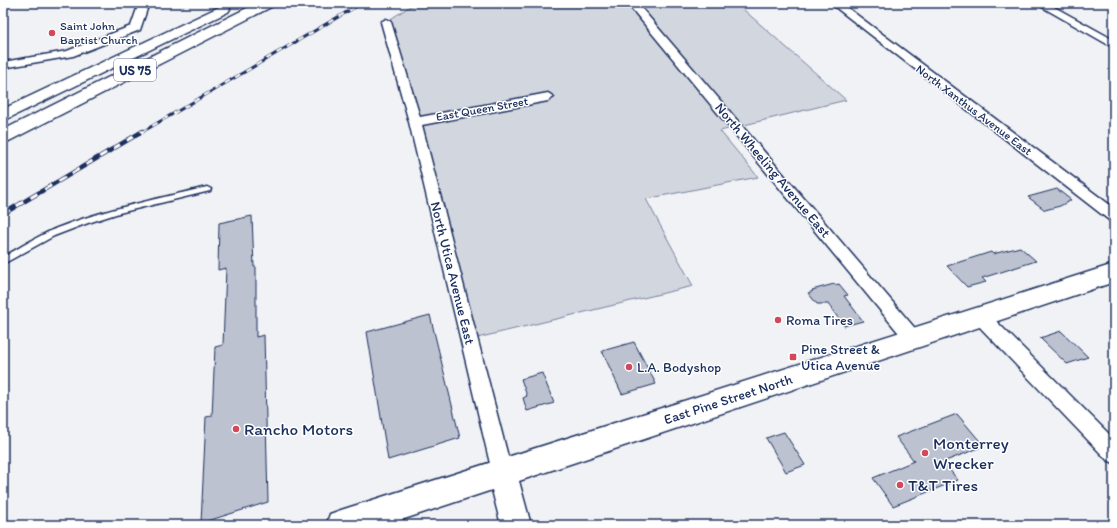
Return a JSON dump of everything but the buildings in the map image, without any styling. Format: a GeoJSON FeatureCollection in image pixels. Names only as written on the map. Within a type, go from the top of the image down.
{"type":"FeatureCollection","features":[{"type":"Feature","properties":{"kind":"main road","name":"US 75"},"geometry":{"type":"LineString","coordinates":[[3,116],[235,3]]}},
{"type":"Feature","properties":{"kind":"main road","name":"US 75"},"geometry":{"type":"LineString","coordinates":[[3,137],[268,3]]}},
{"type":"Feature","properties":{"kind":"main road","name":"East Pine Street North"},"geometry":{"type":"LineString","coordinates":[[341,525],[1114,273]]}},
{"type":"Feature","properties":{"kind":"main road","name":"North Utica Avenue East"},"geometry":{"type":"LineString","coordinates":[[502,472],[516,525]]}},
{"type":"Feature","properties":{"kind":"street"},"geometry":{"type":"LineString","coordinates":[[3,64],[69,54],[136,28],[144,3]]}},
{"type":"Feature","properties":{"kind":"street","name":"North Wheeling Avenue East"},"geometry":{"type":"LineString","coordinates":[[632,3],[913,338]]}},
{"type":"Feature","properties":{"kind":"street","name":"North Xanthus Avenue East"},"geometry":{"type":"LineString","coordinates":[[835,3],[1114,216]]}},
{"type":"Feature","properties":{"kind":"street"},"geometry":{"type":"LineString","coordinates":[[1040,3],[1114,45]]}},
{"type":"Feature","properties":{"kind":"street","name":"North Utica Avenue East"},"geometry":{"type":"LineString","coordinates":[[386,22],[415,122],[502,472]]}},
{"type":"Feature","properties":{"kind":"street","name":"East Queen Street"},"geometry":{"type":"LineString","coordinates":[[415,122],[548,97]]}},
{"type":"Feature","properties":{"kind":"street"},"geometry":{"type":"LineString","coordinates":[[982,317],[1114,453]]}},
{"type":"Feature","properties":{"kind":"lane"},"geometry":{"type":"LineString","coordinates":[[3,261],[37,241],[81,222],[207,189]]}},
{"type":"Feature","properties":{"kind":"shaded area"},"geometry":{"type":"Polygon","coordinates":[[[415,3],[736,3],[846,100],[720,131],[758,177],[646,199],[693,286],[469,340],[386,22],[415,3]]]}},
{"type":"Feature","properties":{"kind":"railway"},"geometry":{"type":"LineString","coordinates":[[142,132],[362,3]]}},
{"type":"Feature","properties":{"kind":"railway"},"geometry":{"type":"LineString","coordinates":[[3,214],[143,131]]}},
{"type":"Feature","properties":{"kind":"place","name":"Saint John Baptist Church"},"geometry":{"type":"Point","coordinates":[52,33]}},
{"type":"Feature","properties":{"kind":"place","name":"Roma Tires"},"geometry":{"type":"Point","coordinates":[778,320]}},
{"type":"Feature","properties":{"kind":"place","name":"Pine Street & Utica Avenue"},"geometry":{"type":"Point","coordinates":[793,357]}},
{"type":"Feature","properties":{"kind":"place","name":"L.A. Bodyshop"},"geometry":{"type":"Point","coordinates":[629,367]}},
{"type":"Feature","properties":{"kind":"place","name":"Rancho Motors"},"geometry":{"type":"Point","coordinates":[236,429]}},
{"type":"Feature","properties":{"kind":"place","name":"Monterrey Wrecker"},"geometry":{"type":"Point","coordinates":[925,453]}},
{"type":"Feature","properties":{"kind":"place","name":"T&T Tires"},"geometry":{"type":"Point","coordinates":[900,485]}}]}
